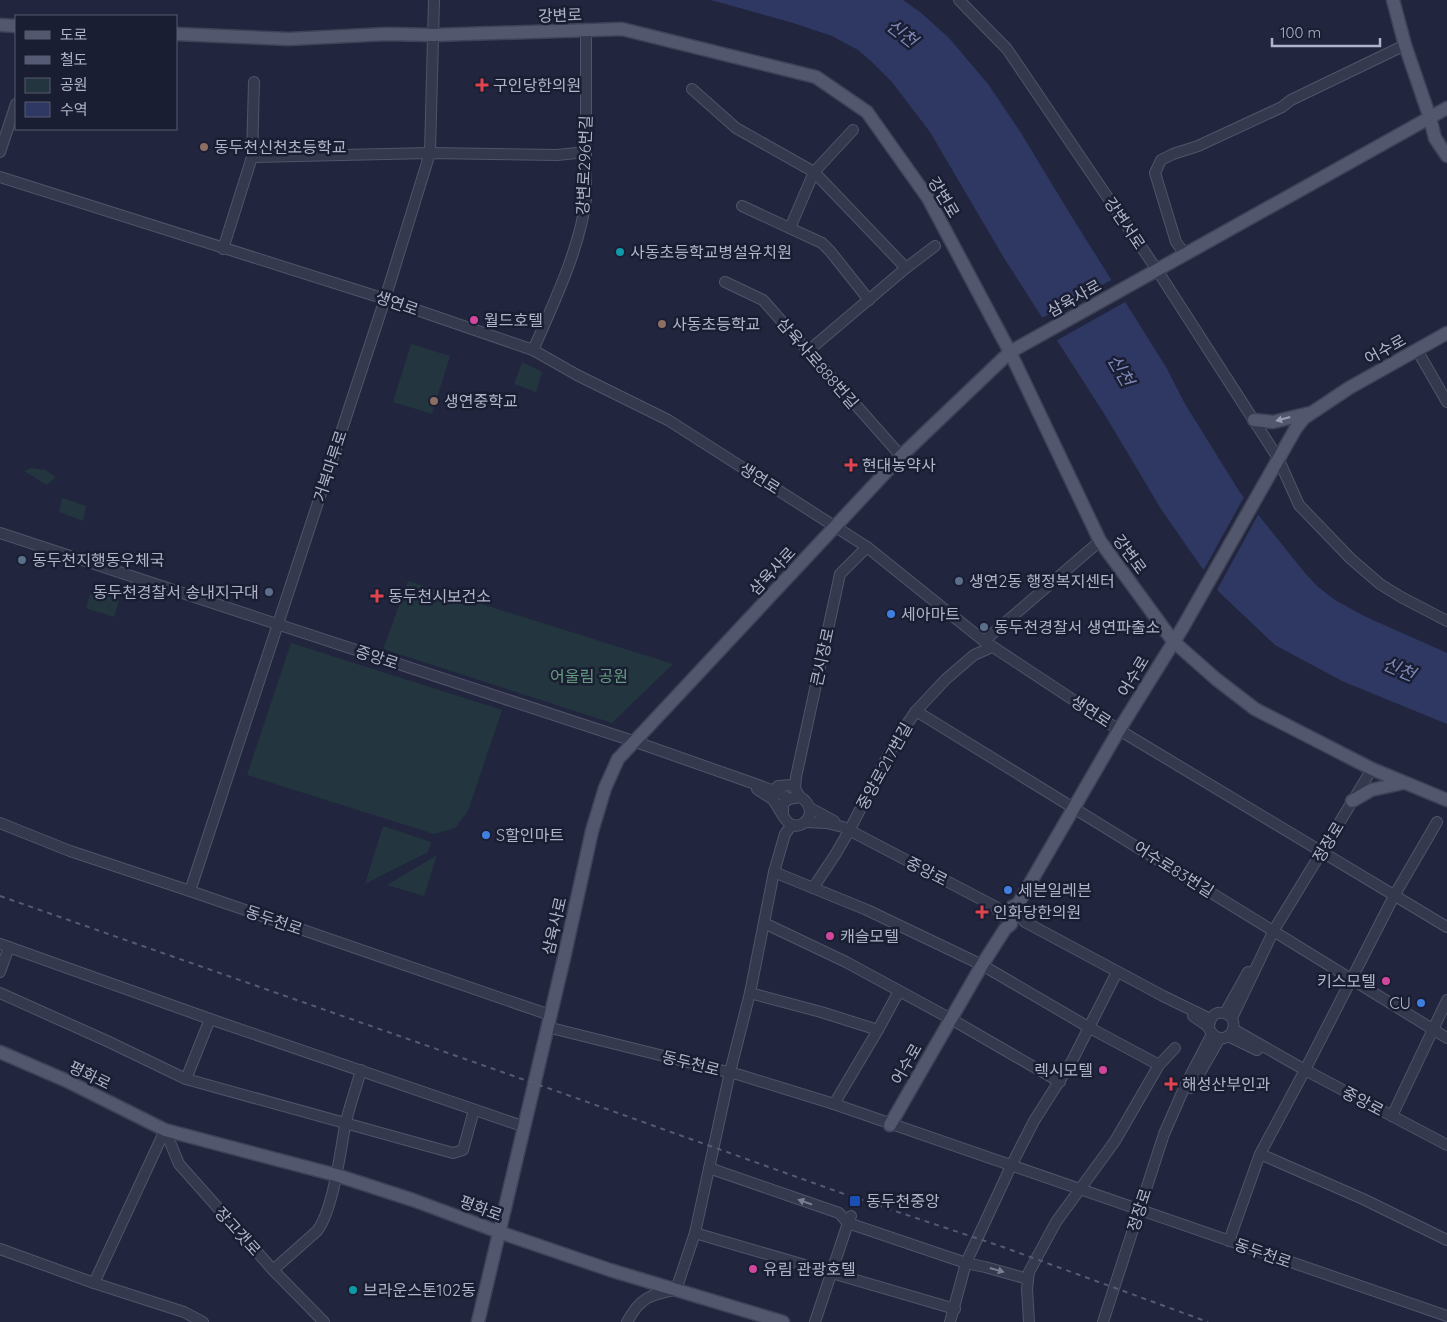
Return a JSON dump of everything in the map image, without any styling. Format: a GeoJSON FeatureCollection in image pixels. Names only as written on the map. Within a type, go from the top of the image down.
{"type":"FeatureCollection","features":[{"type":"Feature","properties":{"kind":"main road"},"geometry":{"type":"LineString","coordinates":[[1393,0],[1405,45],[1435,138],[1447,156]]}},
{"type":"Feature","properties":{"kind":"main road"},"geometry":{"type":"LineString","coordinates":[[0,25],[15,26]]}},
{"type":"Feature","properties":{"kind":"main road","name":"강변로"},"geometry":{"type":"LineString","coordinates":[[178,34],[289,39],[386,34],[434,35],[622,29],[816,78],[867,112],[928,198],[1015,349],[1100,541],[1173,641],[1216,679],[1255,709],[1372,769],[1447,800]]}},
{"type":"Feature","properties":{"kind":"main road","name":"삼육사로"},"geometry":{"type":"LineString","coordinates":[[478,1322],[525,1127],[592,831],[605,788],[618,759],[902,456],[1015,349],[1447,108]]}},
{"type":"Feature","properties":{"kind":"main road","name":"어수로"},"geometry":{"type":"LineString","coordinates":[[890,1124],[1119,730],[1183,627],[1296,428],[1304,418],[1349,388],[1447,333]]}},
{"type":"Feature","properties":{"kind":"main road"},"geometry":{"type":"LineString","coordinates":[[1254,420],[1272,422],[1312,412]]}},
{"type":"Feature","properties":{"kind":"main road"},"geometry":{"type":"LineString","coordinates":[[1352,801],[1371,790],[1403,783]]}},
{"type":"Feature","properties":{"kind":"main road","name":"평화로"},"geometry":{"type":"LineString","coordinates":[[0,1052],[65,1080],[165,1130],[336,1175],[413,1200],[610,1270],[783,1322]]}},
{"type":"Feature","properties":{"kind":"street","name":"거북마루로"},"geometry":{"type":"LineString","coordinates":[[190,891],[385,299],[430,153],[434,0]]}},
{"type":"Feature","properties":{"kind":"street","name":"강변서로"},"geometry":{"type":"LineString","coordinates":[[959,0],[1007,50],[1152,273],[1254,420],[1278,458]]}},
{"type":"Feature","properties":{"kind":"street","name":"강변로296번길"},"geometry":{"type":"LineString","coordinates":[[533,350],[553,305],[583,220],[586,200],[586,30]]}},
{"type":"Feature","properties":{"kind":"street"},"geometry":{"type":"LineString","coordinates":[[1186,254],[1176,242],[1154,173],[1161,160],[1198,146],[1282,107],[1291,100],[1405,45]]}},
{"type":"Feature","properties":{"kind":"street"},"geometry":{"type":"LineString","coordinates":[[223,249],[252,157],[254,82]]}},
{"type":"Feature","properties":{"kind":"street"},"geometry":{"type":"LineString","coordinates":[[692,89],[736,128],[814,172],[906,268]]}},
{"type":"Feature","properties":{"kind":"street"},"geometry":{"type":"LineString","coordinates":[[0,152],[15,107]]}},
{"type":"Feature","properties":{"kind":"street"},"geometry":{"type":"LineString","coordinates":[[790,228],[814,172],[853,130]]}},
{"type":"Feature","properties":{"kind":"street"},"geometry":{"type":"LineString","coordinates":[[252,157],[430,153],[557,155],[586,152]]}},
{"type":"Feature","properties":{"kind":"street","name":"생연로"},"geometry":{"type":"LineString","coordinates":[[0,178],[385,299],[533,350],[577,375],[668,420],[836,526],[867,547],[988,644],[1119,730],[1447,927]]}},
{"type":"Feature","properties":{"kind":"street"},"geometry":{"type":"LineString","coordinates":[[742,206],[822,243],[869,300]]}},
{"type":"Feature","properties":{"kind":"street"},"geometry":{"type":"LineString","coordinates":[[808,351],[906,268],[935,246]]}},
{"type":"Feature","properties":{"kind":"street","name":"삼육사로888번길"},"geometry":{"type":"LineString","coordinates":[[724,282],[763,300],[902,456]]}},
{"type":"Feature","properties":{"kind":"street"},"geometry":{"type":"LineString","coordinates":[[1417,350],[1447,402]]}},
{"type":"Feature","properties":{"kind":"street"},"geometry":{"type":"LineString","coordinates":[[1278,458],[1299,505],[1351,559],[1380,584],[1400,597],[1447,621]]}},
{"type":"Feature","properties":{"kind":"street","name":"중앙로"},"geometry":{"type":"LineString","coordinates":[[1,536],[278,624],[633,742],[750,784]]}},
{"type":"Feature","properties":{"kind":"street","name":"중앙로217번길"},"geometry":{"type":"LineString","coordinates":[[846,829],[896,740],[916,710],[946,679],[988,644],[1100,541]]}},
{"type":"Feature","properties":{"kind":"street","name":"큰시장로"},"geometry":{"type":"LineString","coordinates":[[789,799],[840,574],[867,547]]}},
{"type":"Feature","properties":{"kind":"street","name":"어수로83번길"},"geometry":{"type":"LineString","coordinates":[[916,710],[1447,1038]]}},
{"type":"Feature","properties":{"kind":"street","name":"정장로"},"geometry":{"type":"LineString","coordinates":[[1103,1322],[1164,1134],[1180,1099],[1191,1088],[1221,1027],[1251,980],[1274,930],[1372,769]]}},
{"type":"Feature","properties":{"kind":"street"},"geometry":{"type":"LineString","coordinates":[[772,791],[778,786],[794,781],[795,789],[810,808],[846,829]]}},
{"type":"Feature","properties":{"kind":"street"},"geometry":{"type":"LineString","coordinates":[[750,784],[773,800],[787,820],[801,824],[805,822],[826,823],[846,829]]}},
{"type":"Feature","properties":{"kind":"street"},"geometry":{"type":"LineString","coordinates":[[750,784],[789,799]]}},
{"type":"Feature","properties":{"kind":"street"},"geometry":{"type":"LineString","coordinates":[[627,1322],[638,1306],[650,1295],[676,1290],[695,1234],[730,1072],[750,993],[774,872],[785,834],[787,820],[783,804],[789,799],[800,797]]}},
{"type":"Feature","properties":{"kind":"street"},"geometry":{"type":"LineString","coordinates":[[805,822],[809,816],[810,808]]}},
{"type":"Feature","properties":{"kind":"street","name":"동두천로"},"geometry":{"type":"LineString","coordinates":[[0,822],[70,851],[190,891],[549,1021],[730,1072],[834,1104],[1447,1316]]}},
{"type":"Feature","properties":{"kind":"street"},"geometry":{"type":"LineString","coordinates":[[1229,1241],[1260,1154],[1394,896],[1436,822]]}},
{"type":"Feature","properties":{"kind":"street"},"geometry":{"type":"LineString","coordinates":[[813,888],[835,855],[846,829]]}},
{"type":"Feature","properties":{"kind":"street","name":"중앙로"},"geometry":{"type":"LineString","coordinates":[[846,829],[1447,1145]]}},
{"type":"Feature","properties":{"kind":"street"},"geometry":{"type":"LineString","coordinates":[[774,872],[867,910],[982,965],[1090,1028],[1159,1065]]}},
{"type":"Feature","properties":{"kind":"street"},"geometry":{"type":"LineString","coordinates":[[764,923],[846,962],[951,1019],[1060,1082]]}},
{"type":"Feature","properties":{"kind":"street"},"geometry":{"type":"LineString","coordinates":[[0,972],[4,945],[210,1019],[525,1127]]}},
{"type":"Feature","properties":{"kind":"street"},"geometry":{"type":"LineString","coordinates":[[950,1322],[966,1263],[1011,1166],[1034,1121],[1060,1082],[1090,1028],[1117,972]]}},
{"type":"Feature","properties":{"kind":"street"},"geometry":{"type":"LineString","coordinates":[[834,1104],[899,991]]}},
{"type":"Feature","properties":{"kind":"street"},"geometry":{"type":"LineString","coordinates":[[0,993],[186,1079],[453,1153],[463,1150],[474,1110]]}},
{"type":"Feature","properties":{"kind":"street"},"geometry":{"type":"LineString","coordinates":[[750,993],[878,1030]]}},
{"type":"Feature","properties":{"kind":"street"},"geometry":{"type":"LineString","coordinates":[[1392,1116],[1447,1000]]}},
{"type":"Feature","properties":{"kind":"street"},"geometry":{"type":"LineString","coordinates":[[186,1079],[210,1019]]}},
{"type":"Feature","properties":{"kind":"street"},"geometry":{"type":"LineString","coordinates":[[1029,1322],[1027,1289],[1029,1272],[1056,1222],[1115,1141],[1159,1065],[1175,1048]]}},
{"type":"Feature","properties":{"kind":"street"},"geometry":{"type":"LineString","coordinates":[[273,1270],[322,1224],[336,1175],[346,1124],[361,1070]]}},
{"type":"Feature","properties":{"kind":"street"},"geometry":{"type":"LineString","coordinates":[[94,1283],[165,1130]]}},
{"type":"Feature","properties":{"kind":"street","name":"장고갯로"},"geometry":{"type":"LineString","coordinates":[[165,1130],[179,1164],[273,1270],[324,1322]]}},
{"type":"Feature","properties":{"kind":"street"},"geometry":{"type":"LineString","coordinates":[[1260,1154],[1447,1240]]}},
{"type":"Feature","properties":{"kind":"street"},"geometry":{"type":"LineString","coordinates":[[709,1168],[839,1213],[849,1219],[966,1263],[1028,1279]]}},
{"type":"Feature","properties":{"kind":"street"},"geometry":{"type":"LineString","coordinates":[[815,1322],[849,1219]]}},
{"type":"Feature","properties":{"kind":"street"},"geometry":{"type":"LineString","coordinates":[[695,1234],[955,1309]]}},
{"type":"Feature","properties":{"kind":"street"},"geometry":{"type":"LineString","coordinates":[[0,1250],[184,1312],[203,1322]]}},
{"type":"Feature","properties":{"kind":"green space"},"geometry":{"type":"Polygon","coordinates":[[[411,344],[450,356],[432,414],[393,402],[411,344]]]}},
{"type":"Feature","properties":{"kind":"green space"},"geometry":{"type":"Polygon","coordinates":[[[522,362],[542,372],[536,392],[514,384],[522,362]]]}},
{"type":"Feature","properties":{"kind":"green space"},"geometry":{"type":"Polygon","coordinates":[[[32,468],[45,470],[56,477],[47,485],[24,471],[32,468]]]}},
{"type":"Feature","properties":{"kind":"green space"},"geometry":{"type":"Polygon","coordinates":[[[62,498],[86,506],[83,521],[59,512],[62,498]]]}},
{"type":"Feature","properties":{"kind":"green space","name":"어울림 공원"},"geometry":{"type":"Polygon","coordinates":[[[408,581],[673,664],[612,723],[383,649],[408,581]]]}},
{"type":"Feature","properties":{"kind":"green space"},"geometry":{"type":"Polygon","coordinates":[[[91,591],[119,600],[114,617],[86,608],[91,591]]]}},
{"type":"Feature","properties":{"kind":"green space"},"geometry":{"type":"Polygon","coordinates":[[[291,643],[502,710],[468,811],[455,828],[434,834],[247,775],[291,643]]]}},
{"type":"Feature","properties":{"kind":"green space"},"geometry":{"type":"Polygon","coordinates":[[[383,826],[431,842],[428,852],[365,884],[383,826]]]}},
{"type":"Feature","properties":{"kind":"green space"},"geometry":{"type":"Polygon","coordinates":[[[437,855],[424,896],[387,885],[437,855]]]}},
{"type":"Feature","properties":{"kind":"water","name":"신천"},"geometry":{"type":"Polygon","coordinates":[[[711,0],[903,0],[920,12],[949,38],[988,84],[1021,133],[1166,367],[1185,404],[1239,491],[1305,573],[1317,586],[1335,600],[1364,616],[1447,653],[1447,724],[1342,681],[1275,645],[1218,591],[1161,509],[1105,415],[1004,258],[930,132],[892,82],[873,63],[858,50],[832,36],[711,0]]]}},
{"type":"Feature","properties":{"kind":"pier"},"geometry":{"type":"Polygon","coordinates":[[[1113,279],[1127,301],[1054,342],[1040,319],[1113,279]]]}},
{"type":"Feature","properties":{"kind":"pier"},"geometry":{"type":"Polygon","coordinates":[[[1245,495],[1259,513],[1216,592],[1202,573],[1245,495]]]}},
{"type":"Feature","properties":{"kind":"railway"},"geometry":{"type":"LineString","coordinates":[[0,896],[847,1195],[1003,1247],[1208,1322]]}},
{"type":"Feature","properties":{"kind":"place","name":"구인당한의원"},"geometry":{"type":"Point","coordinates":[482,85]}},
{"type":"Feature","properties":{"kind":"place","name":"동두천신천초등학교"},"geometry":{"type":"Point","coordinates":[204,147]}},
{"type":"Feature","properties":{"kind":"place","name":"사동초등학교병설유치원"},"geometry":{"type":"Point","coordinates":[620,252]}},
{"type":"Feature","properties":{"kind":"place","name":"월드호텔"},"geometry":{"type":"Point","coordinates":[474,320]}},
{"type":"Feature","properties":{"kind":"place","name":"사동초등학교"},"geometry":{"type":"Point","coordinates":[662,324]}},
{"type":"Feature","properties":{"kind":"place","name":"생연중학교"},"geometry":{"type":"Point","coordinates":[434,401]}},
{"type":"Feature","properties":{"kind":"place","name":"현대농약사"},"geometry":{"type":"Point","coordinates":[851,465]}},
{"type":"Feature","properties":{"kind":"place","name":"동두천지행동우체국"},"geometry":{"type":"Point","coordinates":[22,560]}},
{"type":"Feature","properties":{"kind":"place","name":"생연2동 행정복지센터"},"geometry":{"type":"Point","coordinates":[959,581]}},
{"type":"Feature","properties":{"kind":"place","name":"동두천경찰서 송내지구대"},"geometry":{"type":"Point","coordinates":[269,592]}},
{"type":"Feature","properties":{"kind":"place","name":"동두천시보건소"},"geometry":{"type":"Point","coordinates":[377,596]}},
{"type":"Feature","properties":{"kind":"place","name":"세아마트"},"geometry":{"type":"Point","coordinates":[891,614]}},
{"type":"Feature","properties":{"kind":"place","name":"동두천경찰서 생연파출소"},"geometry":{"type":"Point","coordinates":[984,627]}},
{"type":"Feature","properties":{"kind":"place","name":"S할인마트"},"geometry":{"type":"Point","coordinates":[486,835]}},
{"type":"Feature","properties":{"kind":"place","name":"세븐일레븐"},"geometry":{"type":"Point","coordinates":[1008,890]}},
{"type":"Feature","properties":{"kind":"place","name":"인화당한의원"},"geometry":{"type":"Point","coordinates":[982,912]}},
{"type":"Feature","properties":{"kind":"place","name":"캐슬모텔"},"geometry":{"type":"Point","coordinates":[830,936]}},
{"type":"Feature","properties":{"kind":"place","name":"키스모텔"},"geometry":{"type":"Point","coordinates":[1386,981]}},
{"type":"Feature","properties":{"kind":"place","name":"CU"},"geometry":{"type":"Point","coordinates":[1421,1003]}},
{"type":"Feature","properties":{"kind":"place","name":"렉시모텔"},"geometry":{"type":"Point","coordinates":[1103,1070]}},
{"type":"Feature","properties":{"kind":"place","name":"해성산부인과"},"geometry":{"type":"Point","coordinates":[1171,1084]}},
{"type":"Feature","properties":{"kind":"place","name":"동두천중앙"},"geometry":{"type":"Point","coordinates":[855,1201]}},
{"type":"Feature","properties":{"kind":"place","name":"유림 관광호텔"},"geometry":{"type":"Point","coordinates":[753,1269]}},
{"type":"Feature","properties":{"kind":"place","name":"브라운스톤102동"},"geometry":{"type":"Point","coordinates":[353,1290]}}]}
